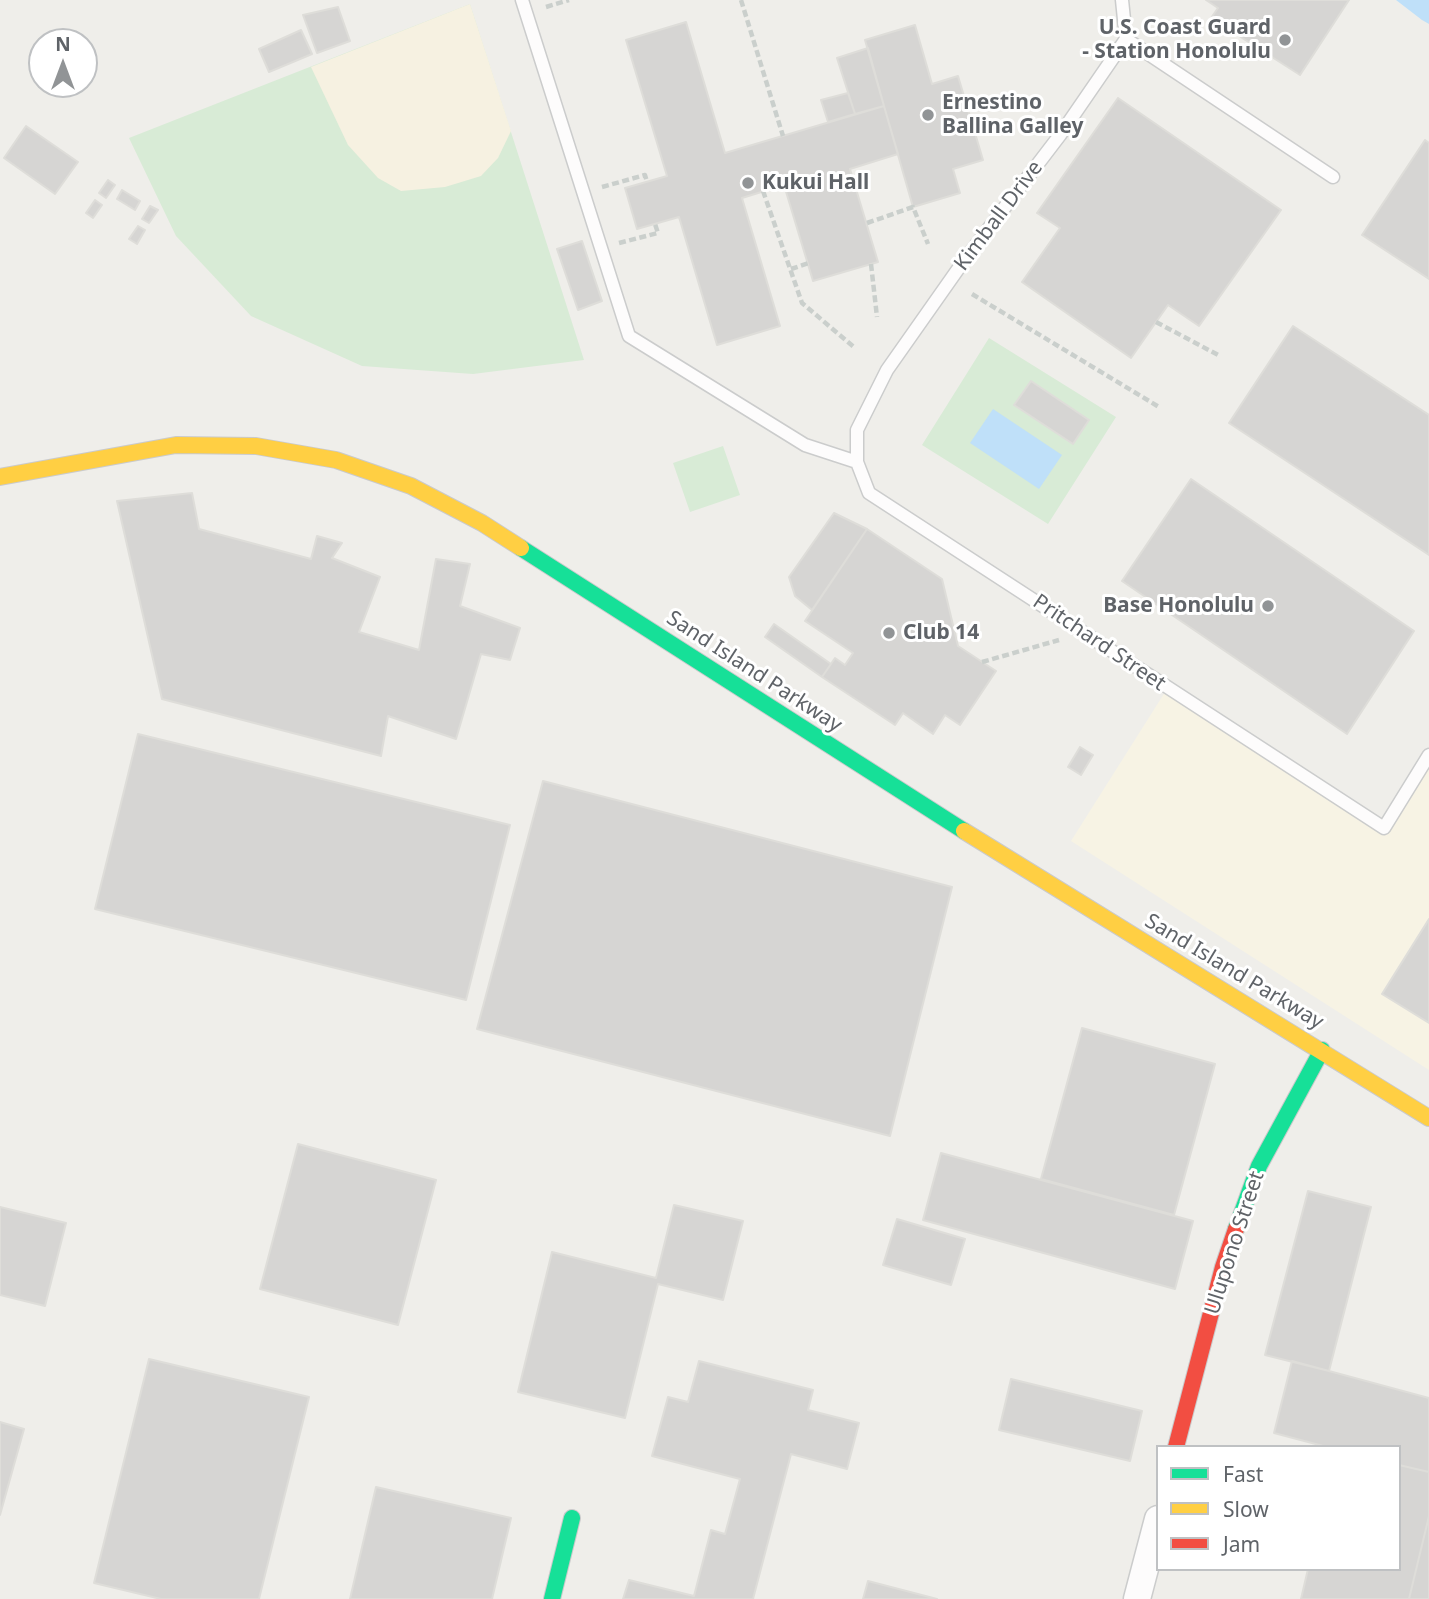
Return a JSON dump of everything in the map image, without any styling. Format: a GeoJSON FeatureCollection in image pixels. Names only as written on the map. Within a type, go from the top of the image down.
{"type":"FeatureCollection","features":[{"type":"Feature","properties":{"kind":"street","name":"Sand Island Parkway"},"geometry":{"type":"LineString","coordinates":[[0,477],[177,445],[256,446],[336,460],[411,485],[482,523],[1052,887],[1429,1118]]}},
{"type":"Feature","properties":{"kind":"street","name":"Ulupono Street"},"geometry":{"type":"LineString","coordinates":[[1177,1445],[1223,1267],[1259,1166],[1322,1050]]}},
{"type":"Feature","properties":{"kind":"street"},"geometry":{"type":"LineString","coordinates":[[552,1599],[572,1518]]}},
{"type":"Feature","properties":{"kind":"street"},"geometry":{"type":"LineString","coordinates":[[1137,1599],[1156,1527]]}},
{"type":"Feature","properties":{"kind":"lane"},"geometry":{"type":"LineString","coordinates":[[522,0],[629,336],[805,445],[857,462]]}},
{"type":"Feature","properties":{"kind":"lane"},"geometry":{"type":"LineString","coordinates":[[1122,0],[1126,39],[1333,177]]}},
{"type":"Feature","properties":{"kind":"lane","name":"Kimball Drive"},"geometry":{"type":"LineString","coordinates":[[857,430],[887,370],[960,266],[1060,135],[1126,39]]}},
{"type":"Feature","properties":{"kind":"lane","name":"Pritchard Street"},"geometry":{"type":"LineString","coordinates":[[857,430],[857,462],[869,493],[1384,828],[1429,755]]}},
{"type":"Feature","properties":{"kind":"path"},"geometry":{"type":"LineString","coordinates":[[545,7],[569,0]]}},
{"type":"Feature","properties":{"kind":"path"},"geometry":{"type":"LineString","coordinates":[[741,0],[783,136]]}},
{"type":"Feature","properties":{"kind":"path"},"geometry":{"type":"LineString","coordinates":[[598,188],[645,175],[647,182]]}},
{"type":"Feature","properties":{"kind":"path"},"geometry":{"type":"LineString","coordinates":[[764,191],[802,303],[855,348]]}},
{"type":"Feature","properties":{"kind":"path"},"geometry":{"type":"LineString","coordinates":[[867,223],[913,207],[928,244]]}},
{"type":"Feature","properties":{"kind":"path"},"geometry":{"type":"LineString","coordinates":[[615,245],[658,233],[655,224]]}},
{"type":"Feature","properties":{"kind":"path"},"geometry":{"type":"LineString","coordinates":[[791,270],[809,263]]}},
{"type":"Feature","properties":{"kind":"path"},"geometry":{"type":"LineString","coordinates":[[871,264],[877,317]]}},
{"type":"Feature","properties":{"kind":"path"},"geometry":{"type":"LineString","coordinates":[[972,294],[1159,407]]}},
{"type":"Feature","properties":{"kind":"path"},"geometry":{"type":"LineString","coordinates":[[1156,322],[1220,356]]}},
{"type":"Feature","properties":{"kind":"path"},"geometry":{"type":"LineString","coordinates":[[982,662],[1063,639]]}},
{"type":"Feature","properties":{"kind":"shaded area"},"geometry":{"type":"Polygon","coordinates":[[[1167,689],[1383,828],[1421,766],[1429,770],[1429,1070],[1071,841],[1167,689]]]}},
{"type":"Feature","properties":{"kind":"green space"},"geometry":{"type":"Polygon","coordinates":[[[470,4],[584,360],[473,374],[362,366],[251,316],[176,236],[129,138],[470,4]]]}},
{"type":"Feature","properties":{"kind":"green space"},"geometry":{"type":"Polygon","coordinates":[[[989,338],[1116,417],[1048,524],[922,445],[989,338]]]}},
{"type":"Feature","properties":{"kind":"green space"},"geometry":{"type":"Polygon","coordinates":[[[723,446],[740,495],[690,512],[673,463],[723,446]]]}},
{"type":"Feature","properties":{"kind":"sand"},"geometry":{"type":"Polygon","coordinates":[[[470,4],[511,131],[498,158],[481,176],[445,187],[401,191],[378,178],[348,145],[311,67],[470,4]]]}},
{"type":"Feature","properties":{"kind":"water"},"geometry":{"type":"Polygon","coordinates":[[[1396,0],[1429,0],[1429,24],[1422,20],[1396,0]]]}},
{"type":"Feature","properties":{"kind":"water"},"geometry":{"type":"Polygon","coordinates":[[[993,409],[1062,455],[1039,489],[970,443],[993,409]]]}},
{"type":"Feature","properties":{"kind":"building","name":"U.S. Coast Guard - Station Honolulu"},"geometry":{"type":"Polygon","coordinates":[[[1206,0],[1349,0],[1300,75],[1211,18],[1218,8],[1206,0]]]}},
{"type":"Feature","properties":{"kind":"building"},"geometry":{"type":"Polygon","coordinates":[[[338,7],[350,41],[317,53],[303,15],[338,7]]]}},
{"type":"Feature","properties":{"kind":"building","name":"Kukui Hall"},"geometry":{"type":"Polygon","coordinates":[[[686,22],[725,153],[884,106],[898,154],[850,169],[878,262],[813,281],[784,185],[742,198],[780,326],[717,345],[679,217],[637,229],[625,188],[667,176],[626,40],[686,22]]]}},
{"type":"Feature","properties":{"kind":"building","name":"Ernestino Ballina Galley"},"geometry":{"type":"Polygon","coordinates":[[[915,25],[932,84],[958,76],[983,160],[953,169],[960,193],[913,207],[865,40],[915,25]]]}},
{"type":"Feature","properties":{"kind":"building"},"geometry":{"type":"Polygon","coordinates":[[[301,30],[312,54],[269,72],[259,49],[301,30]]]}},
{"type":"Feature","properties":{"kind":"building"},"geometry":{"type":"Polygon","coordinates":[[[868,48],[884,106],[855,114],[837,58],[868,48]]]}},
{"type":"Feature","properties":{"kind":"building"},"geometry":{"type":"Polygon","coordinates":[[[848,93],[855,114],[828,122],[821,100],[848,93]]]}},
{"type":"Feature","properties":{"kind":"building"},"geometry":{"type":"Polygon","coordinates":[[[1118,98],[1281,210],[1199,326],[1168,305],[1131,358],[1022,282],[1060,228],[1037,213],[1118,98]]]}},
{"type":"Feature","properties":{"kind":"building"},"geometry":{"type":"Polygon","coordinates":[[[26,126],[78,162],[55,194],[4,158],[26,126]]]}},
{"type":"Feature","properties":{"kind":"building"},"geometry":{"type":"Polygon","coordinates":[[[1425,140],[1429,143],[1429,279],[1362,235],[1425,140]]]}},
{"type":"Feature","properties":{"kind":"building"},"geometry":{"type":"Polygon","coordinates":[[[108,180],[115,185],[106,198],[99,193],[108,180]]]}},
{"type":"Feature","properties":{"kind":"building"},"geometry":{"type":"Polygon","coordinates":[[[122,190],[140,201],[135,210],[117,199],[122,190]]]}},
{"type":"Feature","properties":{"kind":"building"},"geometry":{"type":"Polygon","coordinates":[[[95,200],[102,205],[93,218],[86,213],[95,200]]]}},
{"type":"Feature","properties":{"kind":"building"},"geometry":{"type":"Polygon","coordinates":[[[150,206],[158,210],[149,223],[142,219],[150,206]]]}},
{"type":"Feature","properties":{"kind":"building"},"geometry":{"type":"Polygon","coordinates":[[[138,226],[145,230],[137,244],[129,239],[138,226]]]}},
{"type":"Feature","properties":{"kind":"building"},"geometry":{"type":"Polygon","coordinates":[[[582,241],[602,301],[578,310],[557,249],[582,241]]]}},
{"type":"Feature","properties":{"kind":"building"},"geometry":{"type":"Polygon","coordinates":[[[1293,326],[1429,415],[1429,555],[1229,423],[1293,326]]]}},
{"type":"Feature","properties":{"kind":"building"},"geometry":{"type":"Polygon","coordinates":[[[1031,381],[1089,420],[1073,444],[1014,405],[1031,381]]]}},
{"type":"Feature","properties":{"kind":"building","name":"Base Honolulu"},"geometry":{"type":"Polygon","coordinates":[[[1191,479],[1414,631],[1347,734],[1122,581],[1191,479]]]}},
{"type":"Feature","properties":{"kind":"building"},"geometry":{"type":"Polygon","coordinates":[[[192,493],[199,529],[311,559],[317,536],[342,543],[332,558],[380,577],[359,632],[419,650],[436,559],[470,564],[460,606],[520,628],[510,660],[481,654],[456,739],[388,716],[381,756],[162,699],[117,501],[192,493]]]}},
{"type":"Feature","properties":{"kind":"building"},"geometry":{"type":"Polygon","coordinates":[[[834,513],[867,529],[812,610],[795,596],[789,577],[834,513]]]}},
{"type":"Feature","properties":{"kind":"building","name":"Club 14"},"geometry":{"type":"Polygon","coordinates":[[[867,529],[942,579],[958,646],[996,671],[960,725],[945,715],[933,734],[903,713],[895,725],[822,677],[835,658],[845,665],[853,653],[805,621],[867,529]]]}},
{"type":"Feature","properties":{"kind":"building"},"geometry":{"type":"Polygon","coordinates":[[[774,624],[831,664],[822,677],[765,637],[774,624]]]}},
{"type":"Feature","properties":{"kind":"building"},"geometry":{"type":"Polygon","coordinates":[[[138,734],[510,825],[466,1000],[95,909],[138,734]]]}},
{"type":"Feature","properties":{"kind":"building"},"geometry":{"type":"Polygon","coordinates":[[[1080,747],[1093,755],[1081,775],[1068,767],[1080,747]]]}},
{"type":"Feature","properties":{"kind":"building"},"geometry":{"type":"Polygon","coordinates":[[[543,781],[952,887],[890,1136],[477,1029],[543,781]]]}},
{"type":"Feature","properties":{"kind":"building"},"geometry":{"type":"Polygon","coordinates":[[[1429,919],[1429,1023],[1382,994],[1429,919]]]}},
{"type":"Feature","properties":{"kind":"building"},"geometry":{"type":"Polygon","coordinates":[[[1082,1028],[1215,1064],[1174,1215],[1041,1179],[1082,1028]]]}},
{"type":"Feature","properties":{"kind":"building"},"geometry":{"type":"Polygon","coordinates":[[[298,1144],[436,1180],[398,1325],[260,1289],[298,1144]]]}},
{"type":"Feature","properties":{"kind":"building"},"geometry":{"type":"Polygon","coordinates":[[[941,1153],[1193,1221],[1175,1289],[923,1220],[941,1153]]]}},
{"type":"Feature","properties":{"kind":"building"},"geometry":{"type":"Polygon","coordinates":[[[1308,1191],[1371,1207],[1329,1371],[1265,1355],[1308,1191]]]}},
{"type":"Feature","properties":{"kind":"building"},"geometry":{"type":"Polygon","coordinates":[[[674,1205],[743,1221],[723,1300],[658,1284],[625,1418],[518,1392],[552,1252],[656,1278],[674,1205]]]}},
{"type":"Feature","properties":{"kind":"building"},"geometry":{"type":"Polygon","coordinates":[[[0,1207],[66,1223],[45,1306],[0,1295],[0,1207]]]}},
{"type":"Feature","properties":{"kind":"building"},"geometry":{"type":"Polygon","coordinates":[[[897,1219],[965,1239],[951,1285],[883,1265],[897,1219]]]}},
{"type":"Feature","properties":{"kind":"building"},"geometry":{"type":"Polygon","coordinates":[[[149,1359],[309,1397],[259,1599],[161,1599],[94,1583],[149,1359]]]}},
{"type":"Feature","properties":{"kind":"building"},"geometry":{"type":"Polygon","coordinates":[[[699,1361],[813,1390],[808,1410],[859,1423],[847,1469],[791,1454],[753,1599],[623,1599],[629,1580],[694,1596],[711,1530],[725,1534],[740,1479],[652,1456],[668,1397],[688,1402],[699,1361]]]}},
{"type":"Feature","properties":{"kind":"building"},"geometry":{"type":"Polygon","coordinates":[[[1292,1361],[1429,1398],[1429,1472],[1401,1465],[1401,1445],[1319,1445],[1274,1433],[1292,1361]]]}},
{"type":"Feature","properties":{"kind":"building"},"geometry":{"type":"Polygon","coordinates":[[[1011,1379],[1142,1411],[1130,1461],[999,1430],[1011,1379]]]}},
{"type":"Feature","properties":{"kind":"building"},"geometry":{"type":"Polygon","coordinates":[[[0,1422],[24,1429],[0,1515],[0,1422]]]}},
{"type":"Feature","properties":{"kind":"building"},"geometry":{"type":"Polygon","coordinates":[[[1401,1465],[1429,1472],[1429,1516],[1409,1599],[1301,1599],[1308,1571],[1401,1571],[1401,1465]]]}},
{"type":"Feature","properties":{"kind":"building"},"geometry":{"type":"Polygon","coordinates":[[[376,1487],[511,1518],[492,1599],[350,1599],[376,1487]]]}},
{"type":"Feature","properties":{"kind":"building"},"geometry":{"type":"Polygon","coordinates":[[[1429,1516],[1429,1599],[1409,1599],[1429,1516]]]}},
{"type":"Feature","properties":{"kind":"building"},"geometry":{"type":"Polygon","coordinates":[[[868,1581],[937,1599],[863,1599],[868,1581]]]}},
{"type":"Feature","properties":{"kind":"traffic: fast"},"geometry":{"type":"LineString","coordinates":[[521,548],[964,831]]}},
{"type":"Feature","properties":{"kind":"traffic: fast"},"geometry":{"type":"LineString","coordinates":[[1236,1229],[1259,1166],[1322,1050]]}},
{"type":"Feature","properties":{"kind":"traffic: fast"},"geometry":{"type":"LineString","coordinates":[[552,1599],[572,1518]]}},
{"type":"Feature","properties":{"kind":"traffic: slow"},"geometry":{"type":"LineString","coordinates":[[0,477],[176,445],[256,446],[336,460],[411,486],[482,523],[521,548]]}},
{"type":"Feature","properties":{"kind":"traffic: slow"},"geometry":{"type":"LineString","coordinates":[[964,831],[1429,1118]]}},
{"type":"Feature","properties":{"kind":"traffic: jam"},"geometry":{"type":"LineString","coordinates":[[1177,1445],[1223,1267],[1236,1229]]}},
{"type":"Feature","properties":{"kind":"place","name":"U.S. Coast Guard - Station Honolulu"},"geometry":{"type":"Point","coordinates":[1285,40]}},
{"type":"Feature","properties":{"kind":"place","name":"Ernestino Ballina Galley"},"geometry":{"type":"Point","coordinates":[928,115]}},
{"type":"Feature","properties":{"kind":"place","name":"Kukui Hall"},"geometry":{"type":"Point","coordinates":[748,183]}},
{"type":"Feature","properties":{"kind":"place","name":"Base Honolulu"},"geometry":{"type":"Point","coordinates":[1268,606]}},
{"type":"Feature","properties":{"kind":"place","name":"Club 14"},"geometry":{"type":"Point","coordinates":[889,633]}}]}
